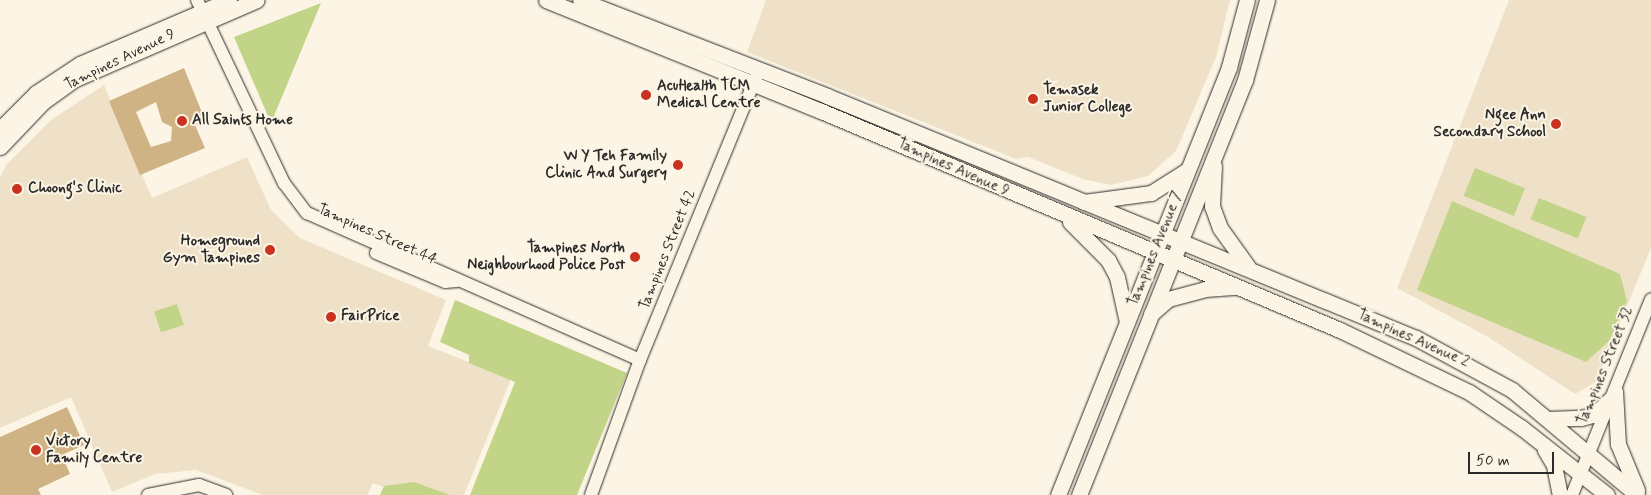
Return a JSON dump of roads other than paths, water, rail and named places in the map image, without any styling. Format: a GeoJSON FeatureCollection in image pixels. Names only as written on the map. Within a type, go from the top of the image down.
{"type":"FeatureCollection","features":[{"type":"Feature","properties":{"kind":"main road","name":"Tampines Avenue 9"},"geometry":{"type":"LineString","coordinates":[[0,129],[36,93],[65,72],[229,0]]}},
{"type":"Feature","properties":{"kind":"main road","name":"Tampines Avenue 9"},"geometry":{"type":"LineString","coordinates":[[0,147],[43,102],[75,79],[202,11],[257,0]]}},
{"type":"Feature","properties":{"kind":"main road","name":"Tampines Avenue 9"},"geometry":{"type":"LineString","coordinates":[[546,0],[1064,216],[1154,250]]}},
{"type":"Feature","properties":{"kind":"main road","name":"Tampines Avenue 9"},"geometry":{"type":"LineString","coordinates":[[580,0],[1161,232]]}},
{"type":"Feature","properties":{"kind":"main road","name":"Tampines Avenue 7"},"geometry":{"type":"LineString","coordinates":[[1058,495],[1128,322],[1161,232],[1189,169],[1229,67],[1247,0]]}},
{"type":"Feature","properties":{"kind":"main road","name":"Tampines Avenue 7"},"geometry":{"type":"LineString","coordinates":[[1079,495],[1171,257],[1245,80],[1267,0]]}},
{"type":"Feature","properties":{"kind":"main road"},"geometry":{"type":"LineString","coordinates":[[1215,150],[1212,206],[1220,228],[1249,268]]}},
{"type":"Feature","properties":{"kind":"main road"},"geometry":{"type":"LineString","coordinates":[[1082,202],[1151,193],[1170,185],[1189,169]]}},
{"type":"Feature","properties":{"kind":"main road"},"geometry":{"type":"LineString","coordinates":[[1064,216],[1108,260],[1117,278],[1128,322]]}},
{"type":"Feature","properties":{"kind":"main road","name":"Tampines Avenue 2"},"geometry":{"type":"LineString","coordinates":[[1161,232],[1249,268],[1479,369],[1548,418],[1638,495]]}},
{"type":"Feature","properties":{"kind":"main road","name":"Tampines Avenue 2"},"geometry":{"type":"LineString","coordinates":[[1154,250],[1340,330],[1469,392],[1541,443],[1607,495]]}},
{"type":"Feature","properties":{"kind":"main road"},"geometry":{"type":"LineString","coordinates":[[1147,317],[1168,299],[1205,289],[1237,287]]}},
{"type":"Feature","properties":{"kind":"main road"},"geometry":{"type":"LineString","coordinates":[[1548,418],[1587,417],[1613,395]]}},
{"type":"Feature","properties":{"kind":"main road"},"geometry":{"type":"LineString","coordinates":[[1613,395],[1618,444],[1638,495]]}},
{"type":"Feature","properties":{"kind":"main road"},"geometry":{"type":"LineString","coordinates":[[1541,443],[1554,465],[1560,495]]}},
{"type":"Feature","properties":{"kind":"street","name":"Tampines Street 44"},"geometry":{"type":"LineString","coordinates":[[202,11],[268,153],[266,162],[276,186],[304,221],[445,282],[457,281],[640,360]]}},
{"type":"Feature","properties":{"kind":"street"},"geometry":{"type":"LineString","coordinates":[[753,85],[759,70]]}},
{"type":"Feature","properties":{"kind":"street","name":"Tampines Street 42"},"geometry":{"type":"LineString","coordinates":[[591,495],[640,360],[753,85]]}},
{"type":"Feature","properties":{"kind":"street","name":"Tampines Street 32"},"geometry":{"type":"LineString","coordinates":[[1572,495],[1651,299]]}},
{"type":"Feature","properties":{"kind":"street","name":"Tampines Street 42"},"geometry":{"type":"LineString","coordinates":[[586,495],[615,429]]}},
{"type":"Feature","properties":{"kind":"street"},"geometry":{"type":"LineString","coordinates":[[148,495],[198,485],[226,495]]}},
{"type":"Feature","properties":{"kind":"place","name":"AcuHealth TCM Medical Centre"},"geometry":{"type":"Point","coordinates":[646,95]}},
{"type":"Feature","properties":{"kind":"place","name":"Temasek Junior College"},"geometry":{"type":"Point","coordinates":[1033,99]}},
{"type":"Feature","properties":{"kind":"place","name":"All Saints Home"},"geometry":{"type":"Point","coordinates":[182,121]}},
{"type":"Feature","properties":{"kind":"place","name":"Ngee Ann Secondary School"},"geometry":{"type":"Point","coordinates":[1556,124]}},
{"type":"Feature","properties":{"kind":"place","name":"W Y Teh Family Clinic And Surgery"},"geometry":{"type":"Point","coordinates":[678,165]}},
{"type":"Feature","properties":{"kind":"place","name":"Choong's Clinic"},"geometry":{"type":"Point","coordinates":[17,189]}},
{"type":"Feature","properties":{"kind":"place","name":"Homeground Gym Tampines"},"geometry":{"type":"Point","coordinates":[270,250]}},
{"type":"Feature","properties":{"kind":"place","name":"Tampines North Neighbourhood Police Post"},"geometry":{"type":"Point","coordinates":[635,257]}},
{"type":"Feature","properties":{"kind":"place","name":"FairPrice"},"geometry":{"type":"Point","coordinates":[331,317]}},
{"type":"Feature","properties":{"kind":"place","name":"Victory Family Centre"},"geometry":{"type":"Point","coordinates":[36,450]}}]}
